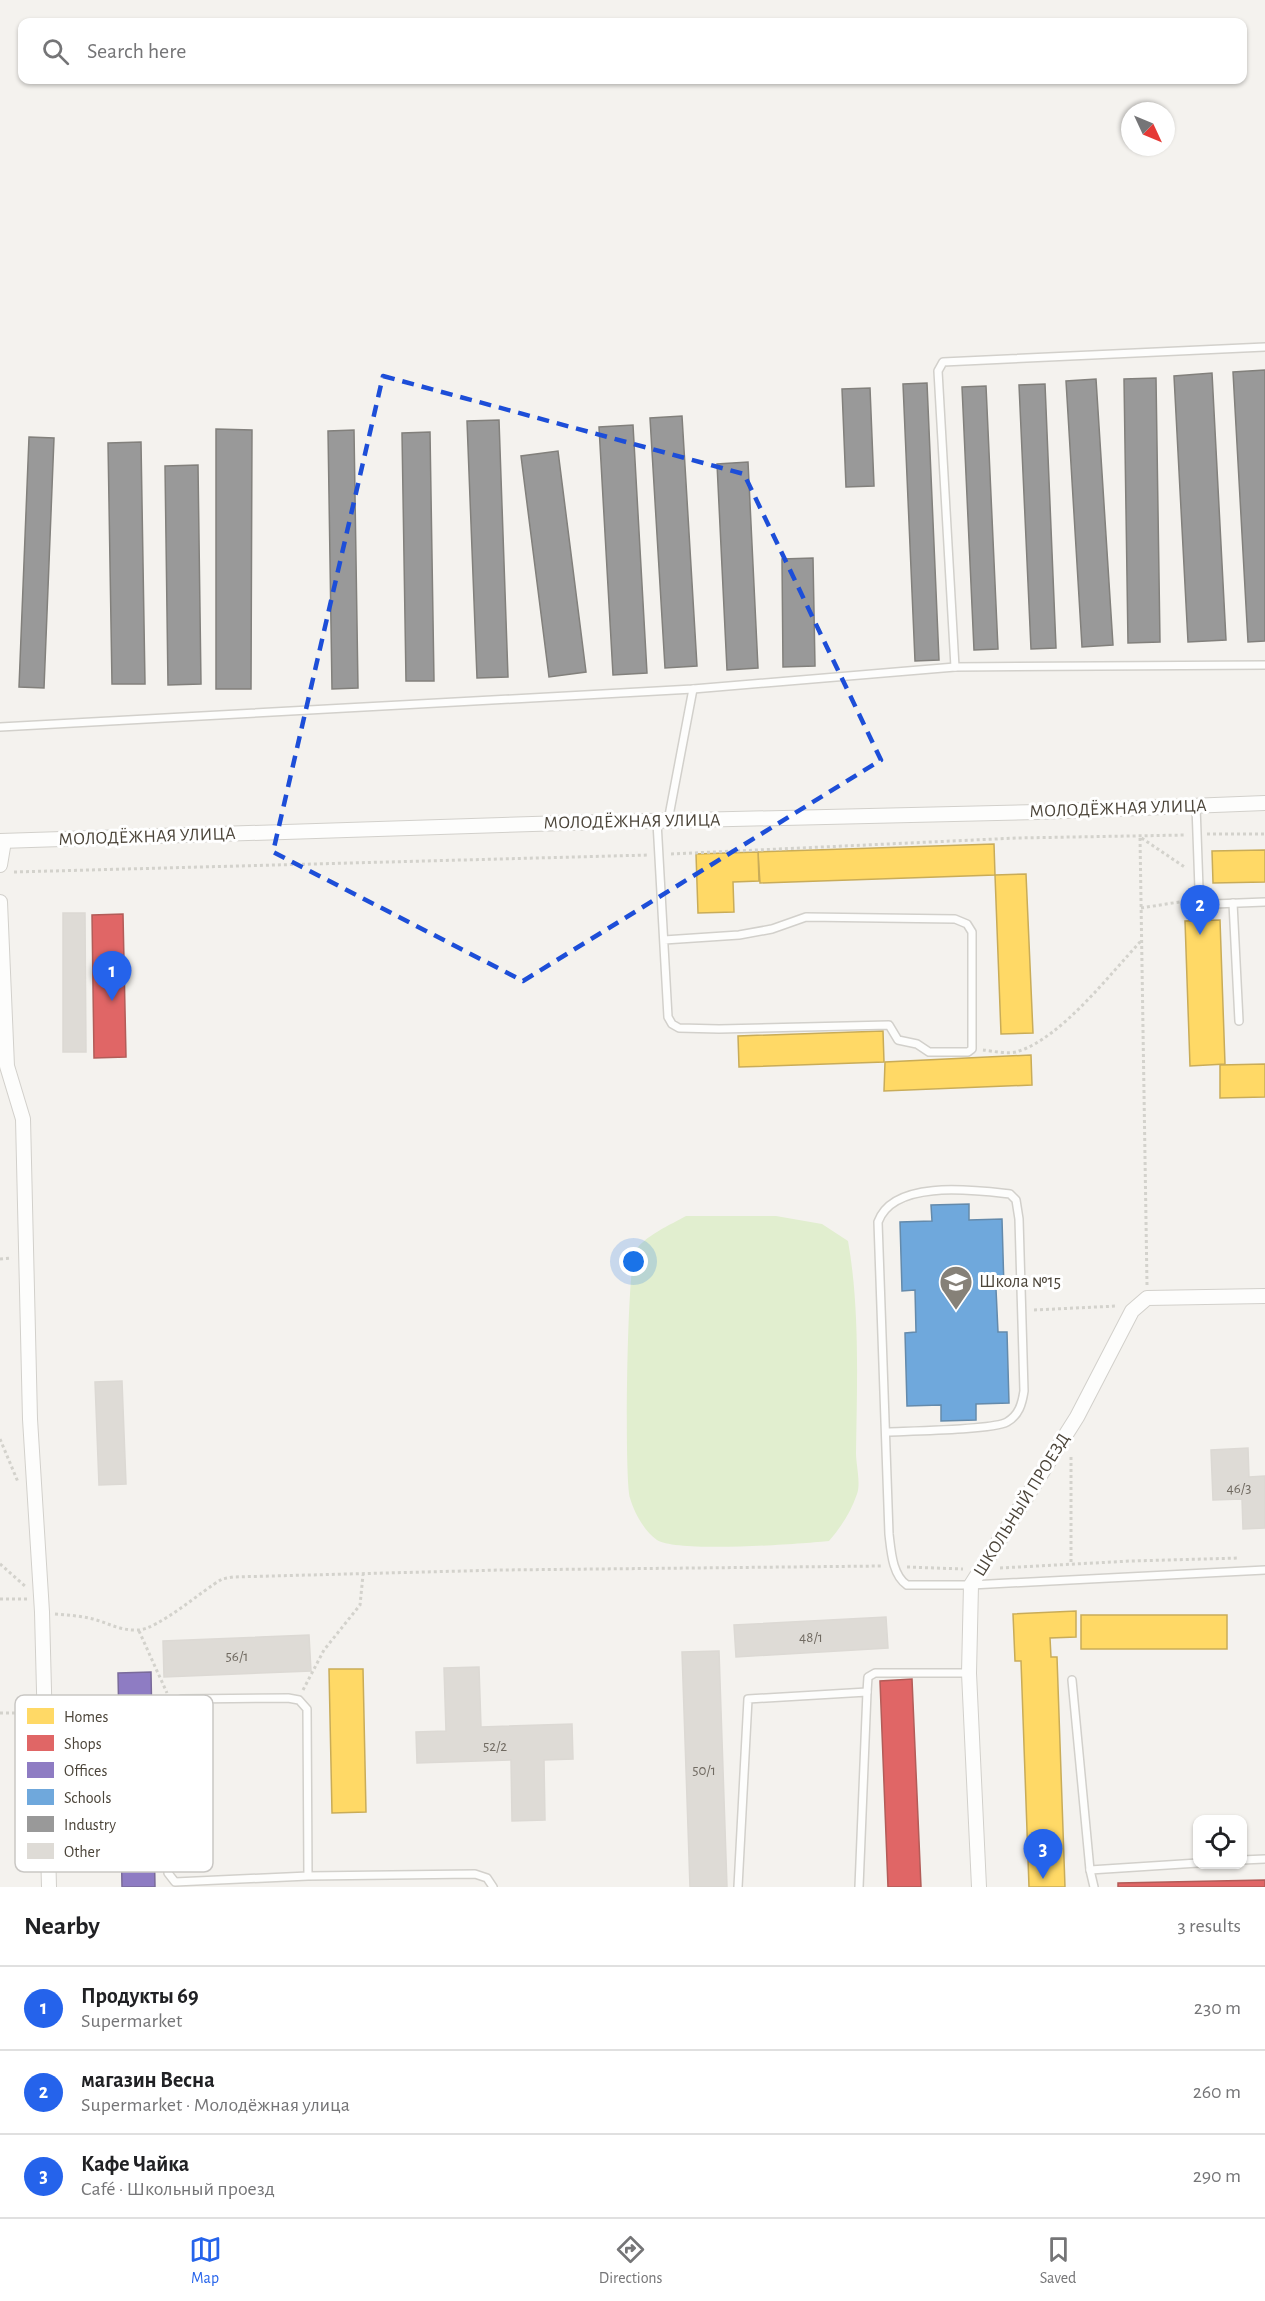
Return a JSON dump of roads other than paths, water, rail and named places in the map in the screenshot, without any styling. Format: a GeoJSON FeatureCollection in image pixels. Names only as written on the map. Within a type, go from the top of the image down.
{"type":"FeatureCollection","features":[{"type":"Feature","properties":{"kind":"street","name":"МОЛОДЁЖНАЯ УЛИЦА"},"geometry":{"type":"LineString","coordinates":[[2,841],[1265,803]]}},
{"type":"Feature","properties":{"kind":"street"},"geometry":{"type":"LineString","coordinates":[[2,841],[6,868]]}},
{"type":"Feature","properties":{"kind":"street"},"geometry":{"type":"LineString","coordinates":[[0,902],[7,1066],[23,1119],[30,1419],[41,1606],[43,1695]]}},
{"type":"Feature","properties":{"kind":"street","name":"ШКОЛЬНЫЙ ПРОЕЗД"},"geometry":{"type":"LineString","coordinates":[[979,1887],[969,1673],[971,1585],[1077,1416],[1132,1311],[1147,1299],[1265,1296]]}},
{"type":"Feature","properties":{"kind":"street"},"geometry":{"type":"LineString","coordinates":[[49,1872],[49,1887]]}},
{"type":"Feature","properties":{"kind":"lane"},"geometry":{"type":"LineString","coordinates":[[955,667],[938,371],[943,362],[1135,355],[1265,347]]}},
{"type":"Feature","properties":{"kind":"lane"},"geometry":{"type":"LineString","coordinates":[[0,727],[693,689],[955,667],[1265,665]]}},
{"type":"Feature","properties":{"kind":"lane"},"geometry":{"type":"LineString","coordinates":[[664,940],[738,935],[772,929],[806,917],[955,919],[967,924],[972,932],[972,1049],[968,1052],[928,1052],[917,1044],[898,1040],[889,1025],[679,1028],[672,1024],[668,1017],[658,854],[662,821],[693,689]]}},
{"type":"Feature","properties":{"kind":"lane"},"geometry":{"type":"LineString","coordinates":[[1196,806],[1198,876],[1202,898],[1214,904],[1265,902]]}},
{"type":"Feature","properties":{"kind":"lane"},"geometry":{"type":"LineString","coordinates":[[1233,903],[1239,1021]]}},
{"type":"Feature","properties":{"kind":"lane"},"geometry":{"type":"LineString","coordinates":[[887,1432],[1005,1424],[1022,1405],[1024,1391],[1019,1219],[1016,1200],[1010,1194],[972,1190],[919,1192],[892,1202],[882,1211],[878,1222],[889,1534],[894,1566],[902,1581],[907,1585],[971,1585],[1265,1570]]}},
{"type":"Feature","properties":{"kind":"lane"},"geometry":{"type":"LineString","coordinates":[[860,1887],[868,1677],[875,1672],[969,1673]]}},
{"type":"Feature","properties":{"kind":"lane"},"geometry":{"type":"LineString","coordinates":[[1072,1680],[1090,1870],[1094,1887]]}},
{"type":"Feature","properties":{"kind":"lane"},"geometry":{"type":"LineString","coordinates":[[738,1887],[748,1699],[867,1692]]}},
{"type":"Feature","properties":{"kind":"lane"},"geometry":{"type":"LineString","coordinates":[[213,1699],[299,1700],[307,1709],[308,1876]]}},
{"type":"Feature","properties":{"kind":"lane"},"geometry":{"type":"LineString","coordinates":[[1247,1860],[1265,1859]]}},
{"type":"Feature","properties":{"kind":"lane"},"geometry":{"type":"LineString","coordinates":[[1090,1870],[1193,1863]]}},
{"type":"Feature","properties":{"kind":"lane"},"geometry":{"type":"LineString","coordinates":[[168,1872],[175,1882],[181,1885],[308,1876],[475,1874],[487,1878],[493,1887]]}},
{"type":"Feature","properties":{"kind":"place","name":"магазин Весна"},"geometry":{"type":"Point","coordinates":[1200,935]}},
{"type":"Feature","properties":{"kind":"place","name":"Продукты 69"},"geometry":{"type":"Point","coordinates":[112,1001]}},
{"type":"Feature","properties":{"kind":"place","name":"Школа №15"},"geometry":{"type":"Point","coordinates":[956,1311]}},
{"type":"Feature","properties":{"kind":"place","name":"Кафе Чайка"},"geometry":{"type":"Point","coordinates":[1043,1879]}}]}
